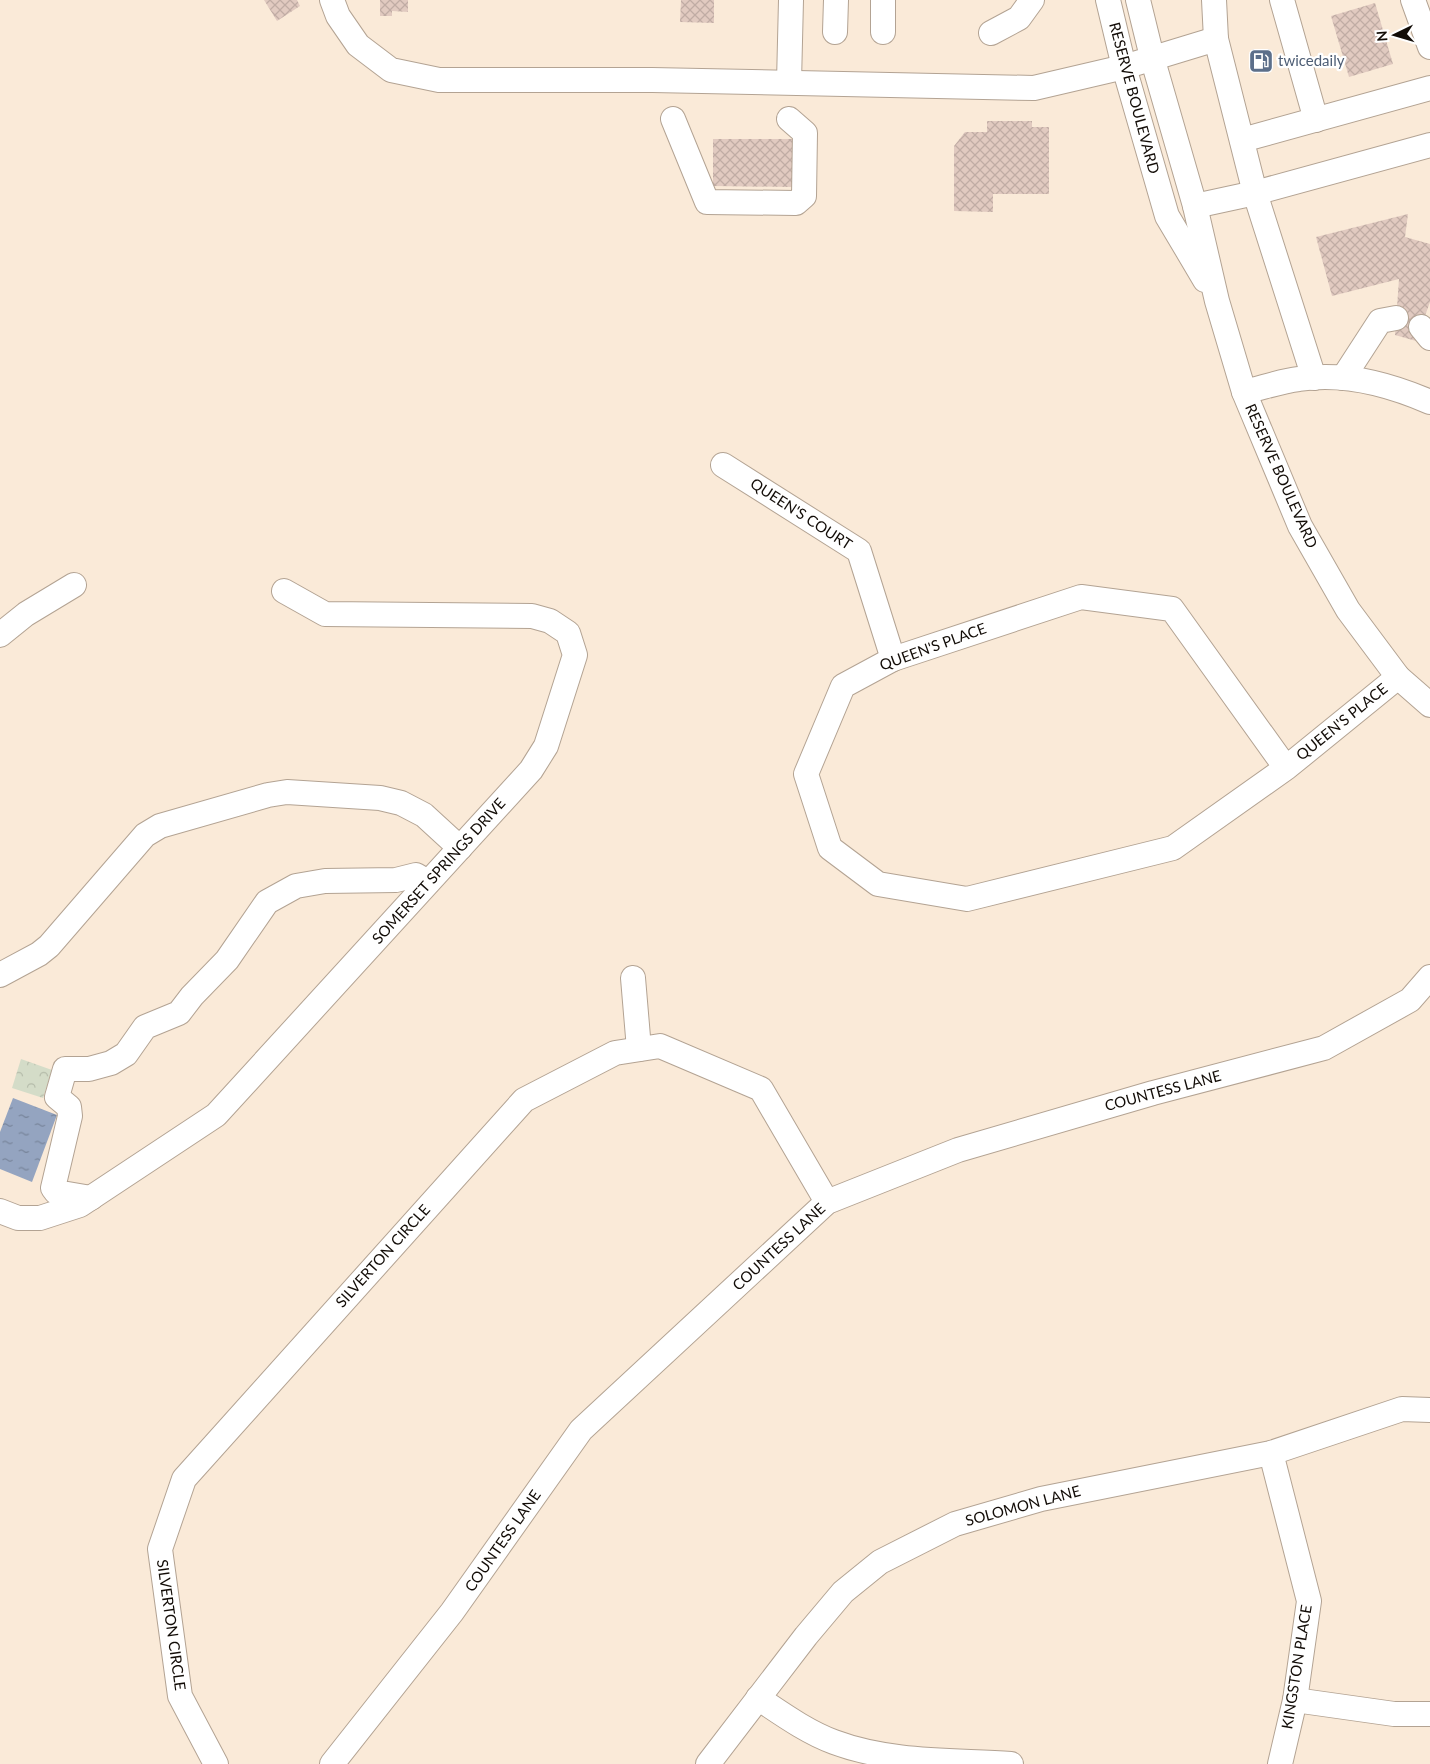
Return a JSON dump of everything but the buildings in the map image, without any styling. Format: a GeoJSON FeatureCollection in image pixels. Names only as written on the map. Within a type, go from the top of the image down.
{"type":"FeatureCollection","features":[{"type":"Feature","properties":{"kind":"street"},"geometry":{"type":"LineString","coordinates":[[332,0],[338,16],[358,45],[391,70],[439,80],[790,82],[1034,88],[1124,67],[1152,56],[1216,39]]}},
{"type":"Feature","properties":{"kind":"street"},"geometry":{"type":"LineString","coordinates":[[790,82],[791,0]]}},
{"type":"Feature","properties":{"kind":"street"},"geometry":{"type":"LineString","coordinates":[[835,32],[836,0]]}},
{"type":"Feature","properties":{"kind":"street"},"geometry":{"type":"LineString","coordinates":[[883,0],[883,32]]}},
{"type":"Feature","properties":{"kind":"street"},"geometry":{"type":"LineString","coordinates":[[991,33],[1019,18],[1032,0]]}},
{"type":"Feature","properties":{"kind":"street","name":"RESERVE BOULEVARD"},"geometry":{"type":"LineString","coordinates":[[1108,0],[1124,67],[1167,216],[1217,301]]}},
{"type":"Feature","properties":{"kind":"street","name":"RESERVE BOULEVARD"},"geometry":{"type":"LineString","coordinates":[[1138,0],[1195,206],[1217,301],[1244,392],[1300,526],[1348,610],[1398,677],[1430,705]]}},
{"type":"Feature","properties":{"kind":"street"},"geometry":{"type":"LineString","coordinates":[[1214,0],[1216,39],[1255,193],[1314,378]]}},
{"type":"Feature","properties":{"kind":"street"},"geometry":{"type":"LineString","coordinates":[[1282,0],[1316,120]]}},
{"type":"Feature","properties":{"kind":"street"},"geometry":{"type":"LineString","coordinates":[[1413,0],[1430,47]]}},
{"type":"Feature","properties":{"kind":"street"},"geometry":{"type":"LineString","coordinates":[[1242,140],[1430,88]]}},
{"type":"Feature","properties":{"kind":"street"},"geometry":{"type":"LineString","coordinates":[[673,119],[707,202],[796,203],[804,196],[806,134],[789,119]]}},
{"type":"Feature","properties":{"kind":"street"},"geometry":{"type":"LineString","coordinates":[[1195,206],[1255,193],[1430,145]]}},
{"type":"Feature","properties":{"kind":"street"},"geometry":{"type":"LineString","coordinates":[[1343,378],[1380,321],[1396,318]]}},
{"type":"Feature","properties":{"kind":"street"},"geometry":{"type":"LineString","coordinates":[[1244,392],[1300,378],[1343,378],[1401,389],[1430,402]]}},
{"type":"Feature","properties":{"kind":"street","name":"QUEEN'S COURT"},"geometry":{"type":"LineString","coordinates":[[724,465],[859,551],[893,659]]}},
{"type":"Feature","properties":{"kind":"street"},"geometry":{"type":"LineString","coordinates":[[0,635],[26,614],[74,585]]}},
{"type":"Feature","properties":{"kind":"street","name":"SOMERSET SPRINGS DRIVE"},"geometry":{"type":"LineString","coordinates":[[0,1212],[18,1218],[40,1218],[80,1205],[216,1115],[531,770],[546,746],[575,655],[568,633],[550,620],[532,616],[325,614],[284,592]]}},
{"type":"Feature","properties":{"kind":"street","name":"QUEEN'S PLACE"},"geometry":{"type":"LineString","coordinates":[[1286,768],[1172,609],[1081,597],[893,659],[843,686],[806,774],[830,848],[878,884],[967,899],[1173,848],[1286,768],[1398,677]]}},
{"type":"Feature","properties":{"kind":"street"},"geometry":{"type":"LineString","coordinates":[[0,612],[26,614]]}},
{"type":"Feature","properties":{"kind":"street"},"geometry":{"type":"LineString","coordinates":[[0,975],[39,954],[49,946],[145,835],[160,826],[268,795],[287,792],[380,798],[401,803],[424,815],[460,848]]}},
{"type":"Feature","properties":{"kind":"street"},"geometry":{"type":"LineString","coordinates":[[91,1198],[56,1192],[53,1188],[70,1116],[68,1107],[57,1097],[65,1069],[89,1069],[111,1063],[126,1054],[145,1027],[179,1013],[192,996],[227,960],[251,921],[267,902],[296,886],[325,881],[396,880],[416,875],[428,882]]}},
{"type":"Feature","properties":{"kind":"street","name":"COUNTESS LANE"},"geometry":{"type":"LineString","coordinates":[[332,1764],[452,1612],[581,1430],[827,1202],[958,1150],[1153,1093],[1324,1048],[1410,1000],[1430,977]]}},
{"type":"Feature","properties":{"kind":"street"},"geometry":{"type":"LineString","coordinates":[[633,978],[640,1049]]}},
{"type":"Feature","properties":{"kind":"street","name":"SILVERTON CIRCLE"},"geometry":{"type":"LineString","coordinates":[[216,1764],[180,1696],[160,1549],[184,1479],[524,1100],[615,1053],[660,1046],[761,1089],[827,1202]]}},
{"type":"Feature","properties":{"kind":"street","name":"SOLOMON LANE"},"geometry":{"type":"LineString","coordinates":[[708,1764],[843,1592],[880,1562],[955,1524],[1040,1499],[1271,1453],[1402,1409],[1430,1410]]}},
{"type":"Feature","properties":{"kind":"street","name":"KINGSTON PLACE"},"geometry":{"type":"LineString","coordinates":[[1271,1453],[1308,1601],[1295,1700],[1280,1764]]}},
{"type":"Feature","properties":{"kind":"street"},"geometry":{"type":"LineString","coordinates":[[758,1698],[803,1727],[833,1742],[870,1753],[891,1757],[1011,1764]]}},
{"type":"Feature","properties":{"kind":"street"},"geometry":{"type":"LineString","coordinates":[[1295,1700],[1394,1714],[1430,1714]]}},
{"type":"Feature","properties":{"kind":"green space"},"geometry":{"type":"Polygon","coordinates":[[[21,1059],[52,1070],[43,1098],[12,1088],[21,1059]]]}},
{"type":"Feature","properties":{"kind":"water"},"geometry":{"type":"Polygon","coordinates":[[[13,1098],[57,1115],[32,1182],[0,1169],[0,1132],[13,1098]]]}},
{"type":"Feature","properties":{"kind":"place","name":"twicedaily"},"geometry":{"type":"Point","coordinates":[1261,61]}}]}
